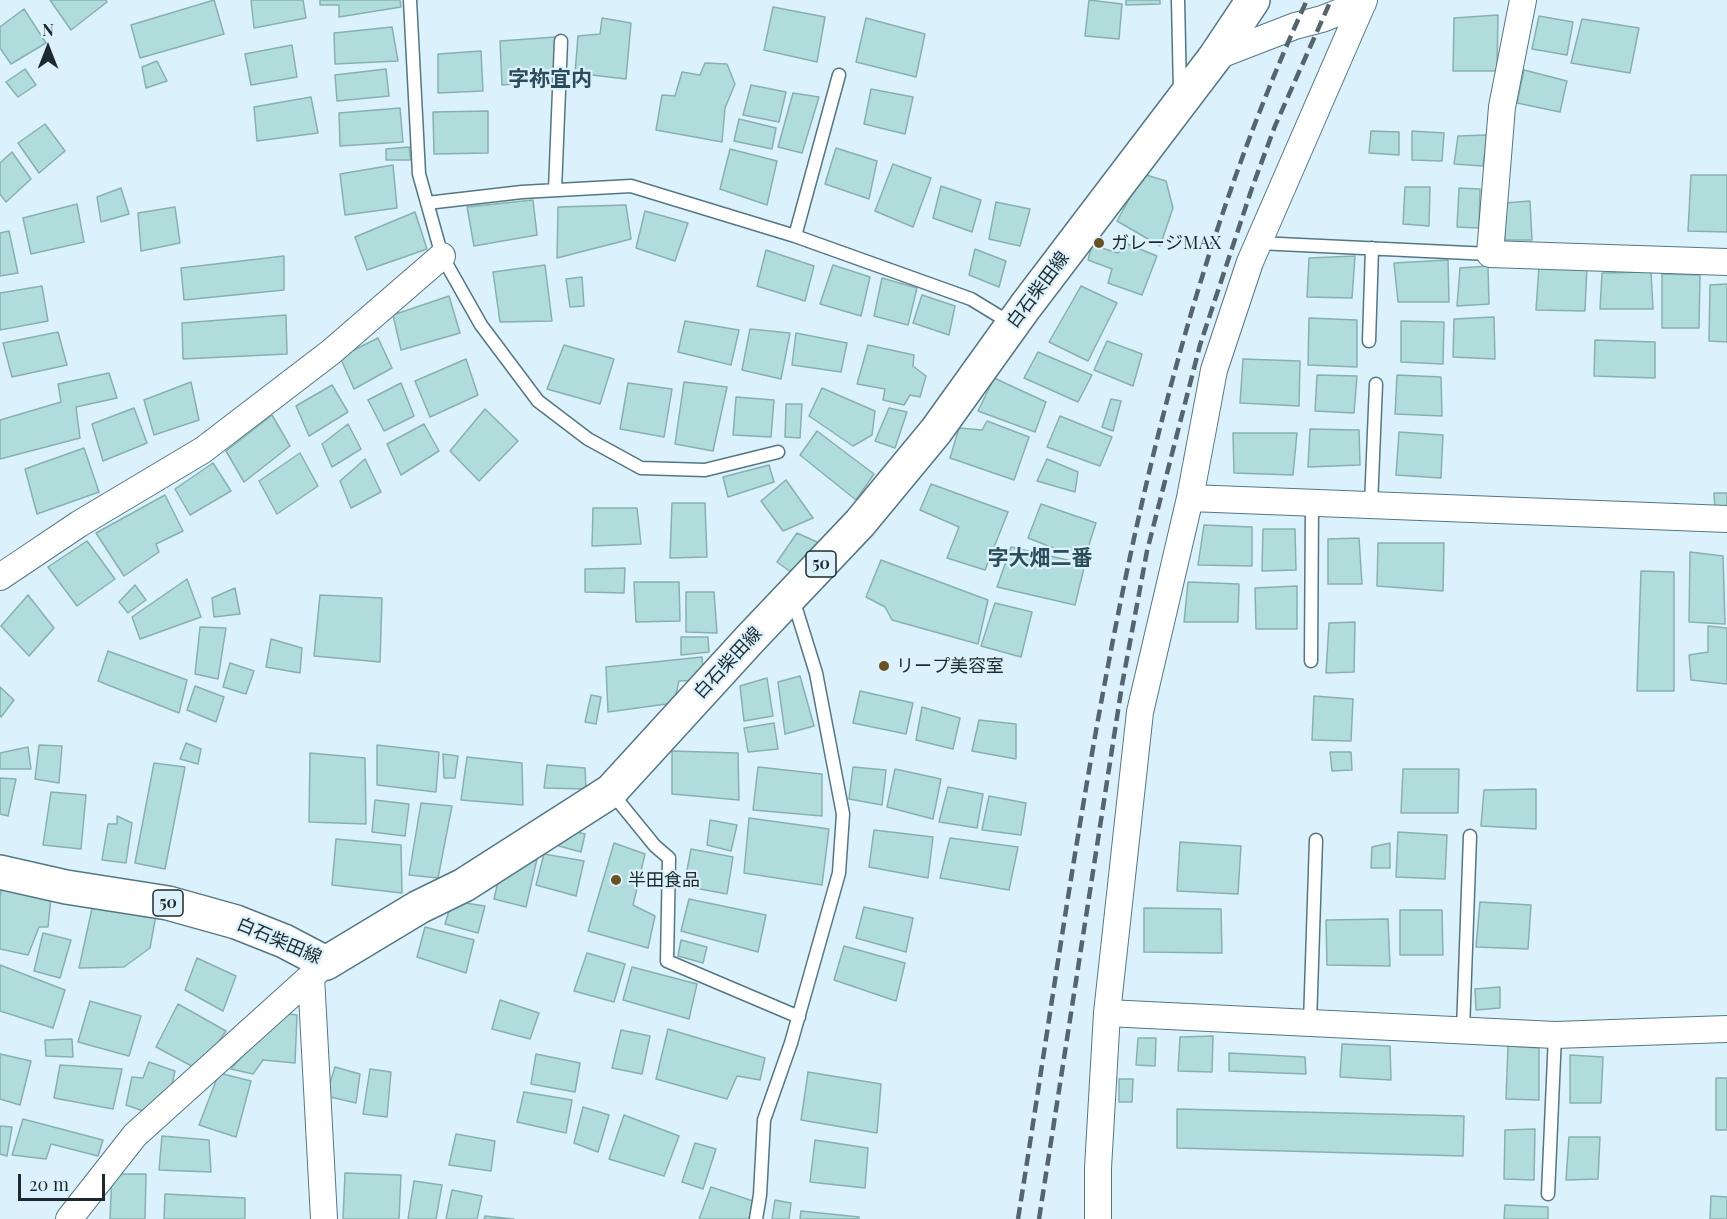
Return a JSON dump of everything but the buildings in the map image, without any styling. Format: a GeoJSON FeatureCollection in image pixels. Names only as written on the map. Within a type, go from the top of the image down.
{"type":"FeatureCollection","features":[{"type":"Feature","properties":{"kind":"main road","name":"白石柴田線"},"geometry":{"type":"LineString","coordinates":[[0,872],[168,903],[245,926],[284,941],[319,970],[419,907],[464,885],[611,791],[860,523],[928,440],[1012,324],[1215,57],[1253,0]]}},
{"type":"Feature","properties":{"kind":"street"},"geometry":{"type":"LineString","coordinates":[[1523,0],[1502,107],[1490,254],[1727,262]]}},
{"type":"Feature","properties":{"kind":"street"},"geometry":{"type":"LineString","coordinates":[[1215,57],[1295,26],[1322,19],[1364,1]]}},
{"type":"Feature","properties":{"kind":"street"},"geometry":{"type":"LineString","coordinates":[[1098,1219],[1098,1168],[1107,1013],[1140,712],[1190,498],[1214,370],[1250,262],[1364,1]]}},
{"type":"Feature","properties":{"kind":"street"},"geometry":{"type":"LineString","coordinates":[[0,577],[79,524],[202,450],[331,352],[442,256]]}},
{"type":"Feature","properties":{"kind":"street"},"geometry":{"type":"LineString","coordinates":[[1190,498],[1727,519]]}},
{"type":"Feature","properties":{"kind":"street"},"geometry":{"type":"LineString","coordinates":[[69,1219],[135,1135],[319,970]]}},
{"type":"Feature","properties":{"kind":"street"},"geometry":{"type":"LineString","coordinates":[[319,970],[324,1219]]}},
{"type":"Feature","properties":{"kind":"street"},"geometry":{"type":"LineString","coordinates":[[1107,1013],[1555,1035],[1727,1029]]}},
{"type":"Feature","properties":{"kind":"lane"},"geometry":{"type":"LineString","coordinates":[[410,0],[419,174],[442,256],[481,325],[538,400],[588,439],[641,468],[705,470],[778,452]]}},
{"type":"Feature","properties":{"kind":"lane"},"geometry":{"type":"LineString","coordinates":[[1178,0],[1180,102]]}},
{"type":"Feature","properties":{"kind":"lane"},"geometry":{"type":"LineString","coordinates":[[555,190],[561,41]]}},
{"type":"Feature","properties":{"kind":"lane"},"geometry":{"type":"LineString","coordinates":[[795,236],[839,75]]}},
{"type":"Feature","properties":{"kind":"lane"},"geometry":{"type":"LineString","coordinates":[[427,203],[555,190],[631,186],[795,236],[971,298],[1012,324]]}},
{"type":"Feature","properties":{"kind":"lane"},"geometry":{"type":"LineString","coordinates":[[1258,243],[1490,254]]}},
{"type":"Feature","properties":{"kind":"lane"},"geometry":{"type":"LineString","coordinates":[[1369,341],[1372,248]]}},
{"type":"Feature","properties":{"kind":"lane"},"geometry":{"type":"LineString","coordinates":[[1371,505],[1376,384]]}},
{"type":"Feature","properties":{"kind":"lane"},"geometry":{"type":"LineString","coordinates":[[1311,661],[1312,502]]}},
{"type":"Feature","properties":{"kind":"lane"},"geometry":{"type":"LineString","coordinates":[[756,1219],[760,1195],[764,1120],[798,1017],[839,873],[843,814],[816,674],[791,595]]}},
{"type":"Feature","properties":{"kind":"lane"},"geometry":{"type":"LineString","coordinates":[[611,791],[655,846],[669,858],[667,961],[798,1017]]}},
{"type":"Feature","properties":{"kind":"lane"},"geometry":{"type":"LineString","coordinates":[[1463,1030],[1470,836]]}},
{"type":"Feature","properties":{"kind":"lane"},"geometry":{"type":"LineString","coordinates":[[1310,1023],[1316,840]]}},
{"type":"Feature","properties":{"kind":"lane"},"geometry":{"type":"LineString","coordinates":[[1548,1194],[1555,1035]]}},
{"type":"Feature","properties":{"kind":"railway"},"geometry":{"type":"LineString","coordinates":[[1018,1219],[1092,753],[1121,599],[1156,445],[1197,294],[1247,145],[1307,0]]}},
{"type":"Feature","properties":{"kind":"railway"},"geometry":{"type":"LineString","coordinates":[[1039,1219],[1122,685],[1147,551],[1200,345],[1252,188],[1275,126],[1331,0]]}},
{"type":"Feature","properties":{"kind":"place","name":"ガレージMAX"},"geometry":{"type":"Point","coordinates":[1099,243]}},
{"type":"Feature","properties":{"kind":"place","name":"リープ美容室"},"geometry":{"type":"Point","coordinates":[884,666]}},
{"type":"Feature","properties":{"kind":"place","name":"半田食品"},"geometry":{"type":"Point","coordinates":[616,880]}},
{"type":"Feature","properties":{"kind":"district","name":"字祢宜内"},"geometry":{"type":"Point","coordinates":[550,79]}},
{"type":"Feature","properties":{"kind":"district","name":"字大畑二番"},"geometry":{"type":"Point","coordinates":[1040,558]}}]}
